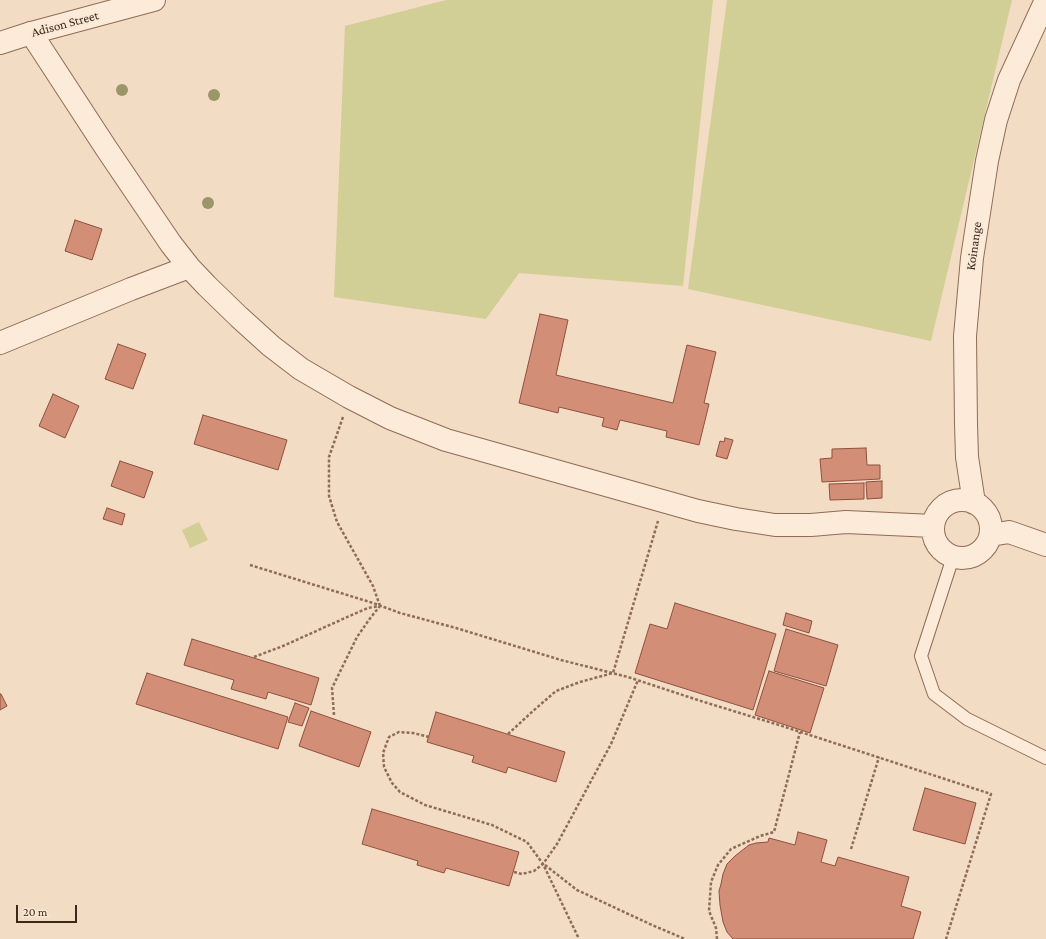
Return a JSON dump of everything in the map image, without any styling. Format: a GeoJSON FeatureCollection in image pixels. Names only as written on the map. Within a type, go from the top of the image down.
{"type":"FeatureCollection","features":[{"type":"Feature","properties":{"kind":"street","name":"Adison Street"},"geometry":{"type":"LineString","coordinates":[[0,43],[31,33],[154,0]]}},
{"type":"Feature","properties":{"kind":"street","name":"Koinange"},"geometry":{"type":"LineString","coordinates":[[974,503],[967,457],[965,336],[972,258],[987,161],[996,120],[1009,80],[1046,0]]}},
{"type":"Feature","properties":{"kind":"street"},"geometry":{"type":"LineString","coordinates":[[31,33],[106,148],[171,244],[189,267],[239,317],[271,346],[301,369],[349,397],[390,418],[446,440],[664,502],[736,520],[775,525],[810,526],[846,522],[933,526]]}},
{"type":"Feature","properties":{"kind":"street"},"geometry":{"type":"LineString","coordinates":[[0,343],[131,289],[189,267]]}},
{"type":"Feature","properties":{"kind":"street"},"geometry":{"type":"LineString","coordinates":[[965,500],[982,508],[988,516],[991,526],[991,535],[987,544],[980,552],[972,556],[962,558],[953,557],[944,552],[937,545],[933,536],[933,526],[935,517],[947,504],[965,500]]}},
{"type":"Feature","properties":{"kind":"street"},"geometry":{"type":"LineString","coordinates":[[991,535],[1009,532],[1046,545]]}},
{"type":"Feature","properties":{"kind":"lane"},"geometry":{"type":"LineString","coordinates":[[953,557],[921,656],[934,694],[967,719],[1046,758]]}},
{"type":"Feature","properties":{"kind":"path"},"geometry":{"type":"LineString","coordinates":[[349,397],[329,457],[329,496],[338,522],[381,606]]}},
{"type":"Feature","properties":{"kind":"path"},"geometry":{"type":"LineString","coordinates":[[613,673],[664,502]]}},
{"type":"Feature","properties":{"kind":"path"},"geometry":{"type":"LineString","coordinates":[[250,565],[373,603],[400,613],[561,660],[638,680],[991,794],[946,939]]}},
{"type":"Feature","properties":{"kind":"path"},"geometry":{"type":"LineString","coordinates":[[254,657],[283,646],[368,608],[381,606]]}},
{"type":"Feature","properties":{"kind":"path"},"geometry":{"type":"LineString","coordinates":[[334,715],[332,688],[357,637],[381,606]]}},
{"type":"Feature","properties":{"kind":"path"},"geometry":{"type":"LineString","coordinates":[[508,734],[556,691],[580,682],[613,673]]}},
{"type":"Feature","properties":{"kind":"path"},"geometry":{"type":"LineString","coordinates":[[514,872],[522,874],[534,872],[543,864],[563,833],[610,744],[638,680]]}},
{"type":"Feature","properties":{"kind":"path"},"geometry":{"type":"LineString","coordinates":[[429,736],[400,732],[389,737],[383,753],[384,767],[392,783],[400,792],[425,805],[492,825],[527,842],[543,864],[579,939]]}},
{"type":"Feature","properties":{"kind":"path"},"geometry":{"type":"LineString","coordinates":[[717,939],[716,928],[709,911],[711,882],[718,865],[731,849],[760,836],[774,832],[800,732]]}},
{"type":"Feature","properties":{"kind":"path"},"geometry":{"type":"LineString","coordinates":[[851,849],[879,758]]}},
{"type":"Feature","properties":{"kind":"path"},"geometry":{"type":"LineString","coordinates":[[543,864],[577,890],[686,939]]}},
{"type":"Feature","properties":{"kind":"shaded area"},"geometry":{"type":"Polygon","coordinates":[[[446,0],[713,0],[683,286],[519,273],[486,319],[334,297],[345,26],[446,0]]]}},
{"type":"Feature","properties":{"kind":"shaded area"},"geometry":{"type":"Polygon","coordinates":[[[727,0],[1012,0],[931,341],[688,289],[727,0]]]}},
{"type":"Feature","properties":{"kind":"shaded area"},"geometry":{"type":"Polygon","coordinates":[[[199,522],[208,540],[190,548],[182,530],[199,522]]]}},
{"type":"Feature","properties":{"kind":"building"},"geometry":{"type":"Polygon","coordinates":[[[75,220],[102,229],[92,260],[65,251],[75,220]]]}},
{"type":"Feature","properties":{"kind":"building"},"geometry":{"type":"Polygon","coordinates":[[[540,314],[568,320],[556,375],[673,403],[687,345],[716,352],[704,403],[709,404],[699,445],[666,437],[667,431],[620,420],[617,430],[602,426],[604,418],[559,407],[558,413],[519,403],[540,314]]]}},
{"type":"Feature","properties":{"kind":"building"},"geometry":{"type":"Polygon","coordinates":[[[118,344],[146,354],[133,389],[105,379],[118,344]]]}},
{"type":"Feature","properties":{"kind":"building"},"geometry":{"type":"Polygon","coordinates":[[[53,394],[79,406],[65,438],[39,426],[53,394]]]}},
{"type":"Feature","properties":{"kind":"building"},"geometry":{"type":"Polygon","coordinates":[[[203,415],[287,440],[278,470],[194,444],[203,415]]]}},
{"type":"Feature","properties":{"kind":"building"},"geometry":{"type":"Polygon","coordinates":[[[725,438],[733,440],[727,459],[716,456],[720,441],[724,442],[725,438]]]}},
{"type":"Feature","properties":{"kind":"building"},"geometry":{"type":"Polygon","coordinates":[[[866,448],[867,465],[880,465],[880,479],[822,482],[820,459],[832,458],[832,449],[866,448]]]}},
{"type":"Feature","properties":{"kind":"building"},"geometry":{"type":"Polygon","coordinates":[[[120,461],[153,472],[144,498],[111,486],[120,461]]]}},
{"type":"Feature","properties":{"kind":"building"},"geometry":{"type":"Polygon","coordinates":[[[882,481],[882,498],[867,499],[866,482],[882,481]]]}},
{"type":"Feature","properties":{"kind":"building"},"geometry":{"type":"Polygon","coordinates":[[[864,483],[864,499],[830,500],[829,484],[864,483]]]}},
{"type":"Feature","properties":{"kind":"building"},"geometry":{"type":"Polygon","coordinates":[[[107,508],[125,514],[122,525],[103,519],[107,508]]]}},
{"type":"Feature","properties":{"kind":"building"},"geometry":{"type":"Polygon","coordinates":[[[675,603],[776,634],[753,710],[635,673],[650,624],[667,629],[675,603]]]}},
{"type":"Feature","properties":{"kind":"building"},"geometry":{"type":"Polygon","coordinates":[[[786,613],[812,621],[809,633],[783,625],[786,613]]]}},
{"type":"Feature","properties":{"kind":"building"},"geometry":{"type":"Polygon","coordinates":[[[786,629],[838,645],[826,686],[774,671],[786,629]]]}},
{"type":"Feature","properties":{"kind":"building"},"geometry":{"type":"Polygon","coordinates":[[[192,639],[319,678],[311,705],[268,692],[266,699],[231,689],[234,680],[184,665],[192,639]]]}},
{"type":"Feature","properties":{"kind":"building"},"geometry":{"type":"Polygon","coordinates":[[[769,671],[824,688],[810,733],[755,715],[769,671]]]}},
{"type":"Feature","properties":{"kind":"building"},"geometry":{"type":"Polygon","coordinates":[[[147,673],[288,717],[278,749],[136,704],[147,673]]]}},
{"type":"Feature","properties":{"kind":"building"},"geometry":{"type":"Polygon","coordinates":[[[0,694],[7,706],[0,710],[0,694]]]}},
{"type":"Feature","properties":{"kind":"building"},"geometry":{"type":"Polygon","coordinates":[[[295,703],[309,708],[302,726],[288,722],[295,703]]]}},
{"type":"Feature","properties":{"kind":"building"},"geometry":{"type":"Polygon","coordinates":[[[311,711],[371,732],[359,767],[299,746],[311,711]]]}},
{"type":"Feature","properties":{"kind":"building"},"geometry":{"type":"Polygon","coordinates":[[[436,712],[565,752],[556,782],[508,767],[506,773],[472,762],[474,756],[427,742],[436,712]]]}},
{"type":"Feature","properties":{"kind":"building"},"geometry":{"type":"Polygon","coordinates":[[[925,788],[976,803],[965,844],[913,830],[925,788]]]}},
{"type":"Feature","properties":{"kind":"building"},"geometry":{"type":"Polygon","coordinates":[[[372,809],[519,852],[509,886],[446,868],[444,873],[417,865],[418,861],[362,844],[372,809]]]}},
{"type":"Feature","properties":{"kind":"building"},"geometry":{"type":"Polygon","coordinates":[[[798,832],[827,840],[821,862],[835,866],[838,857],[909,877],[901,906],[921,912],[913,939],[733,939],[727,932],[723,922],[720,905],[719,891],[727,864],[749,845],[768,842],[769,838],[795,845],[798,832]]]}}]}
